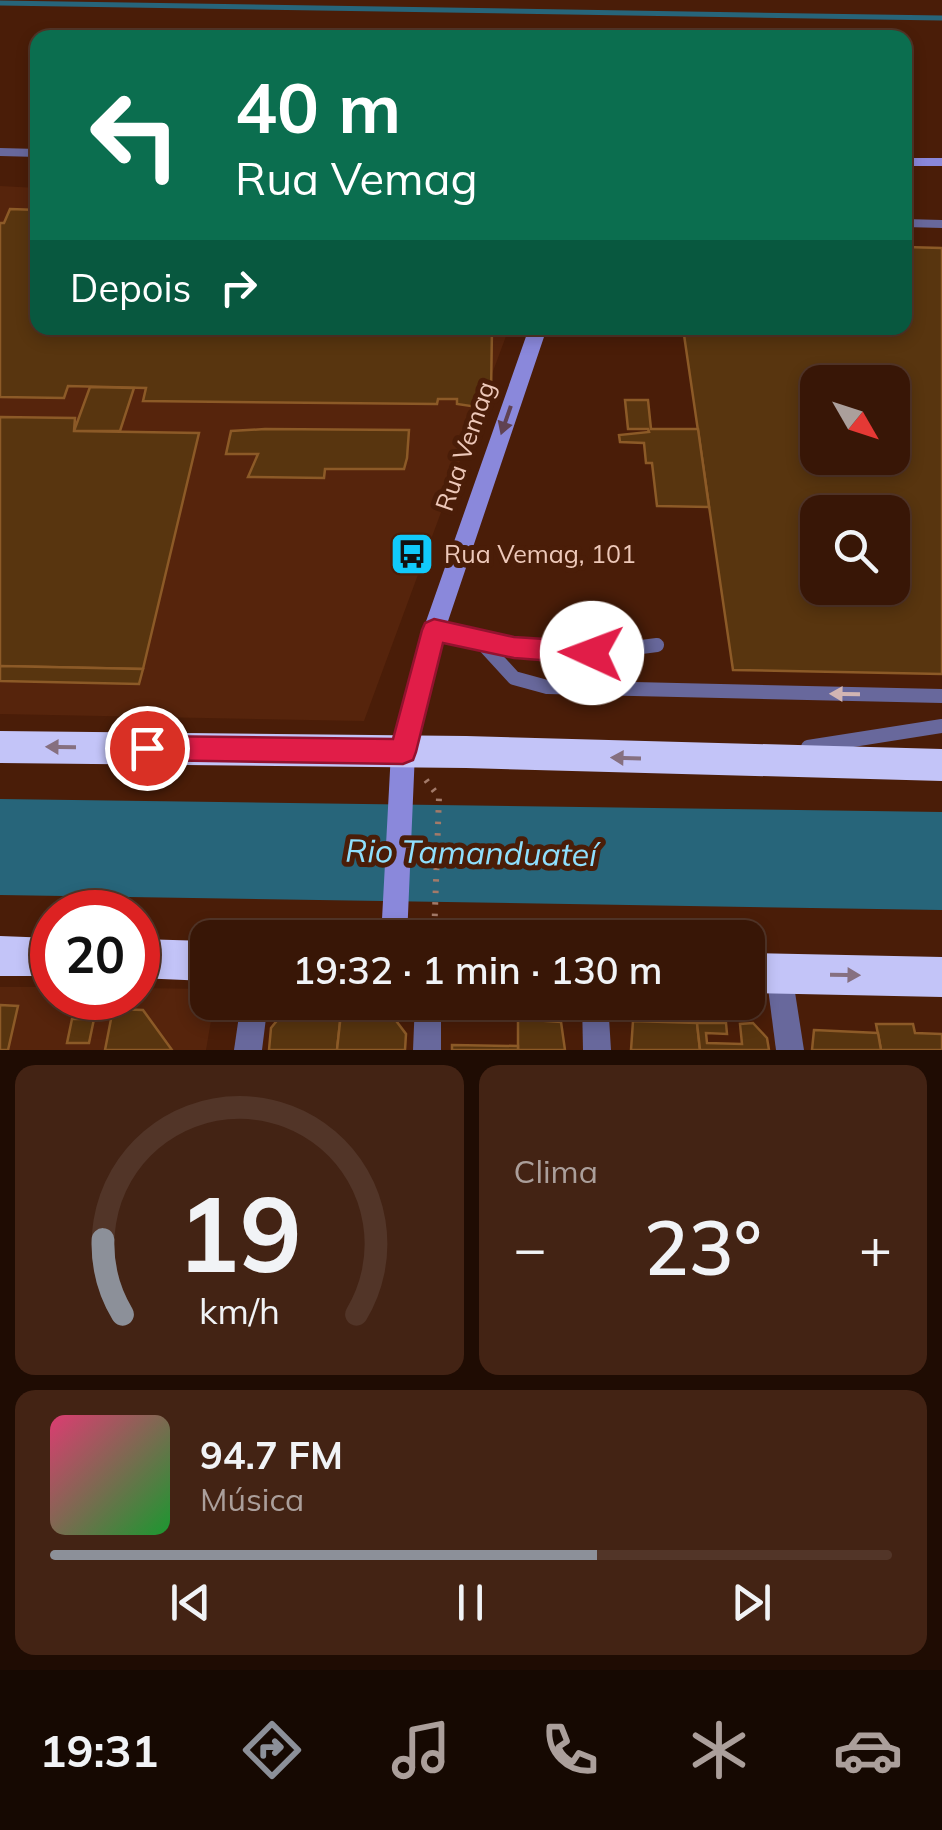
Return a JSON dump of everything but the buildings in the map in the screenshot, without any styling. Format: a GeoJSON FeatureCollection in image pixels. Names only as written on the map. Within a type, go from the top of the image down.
{"type":"FeatureCollection","features":[{"type":"Feature","properties":{"kind":"highway"},"geometry":{"type":"LineString","coordinates":[[0,746],[942,765]]}},
{"type":"Feature","properties":{"kind":"highway"},"geometry":{"type":"LineString","coordinates":[[0,956],[30,957]]}},
{"type":"Feature","properties":{"kind":"highway"},"geometry":{"type":"LineString","coordinates":[[160,960],[190,960]]}},
{"type":"Feature","properties":{"kind":"highway"},"geometry":{"type":"LineString","coordinates":[[765,973],[942,977]]}},
{"type":"Feature","properties":{"kind":"street"},"geometry":{"type":"LineString","coordinates":[[0,152],[30,153]]}},
{"type":"Feature","properties":{"kind":"street"},"geometry":{"type":"LineString","coordinates":[[912,162],[942,162]]}},
{"type":"Feature","properties":{"kind":"street","name":"Rua Vemag"},"geometry":{"type":"LineString","coordinates":[[395,920],[403,752],[434,630],[536,335]]}},
{"type":"Feature","properties":{"kind":"street"},"geometry":{"type":"LineString","coordinates":[[765,979],[790,1050]]}},
{"type":"Feature","properties":{"kind":"street"},"geometry":{"type":"LineString","coordinates":[[248,1050],[252,1020]]}},
{"type":"Feature","properties":{"kind":"street"},"geometry":{"type":"LineString","coordinates":[[427,1050],[428,1020]]}},
{"type":"Feature","properties":{"kind":"street"},"geometry":{"type":"LineString","coordinates":[[596,1020],[597,1050]]}},
{"type":"Feature","properties":{"kind":"lane"},"geometry":{"type":"LineString","coordinates":[[912,223],[942,224]]}},
{"type":"Feature","properties":{"kind":"lane"},"geometry":{"type":"LineString","coordinates":[[434,630],[481,642],[592,653],[657,644]]}},
{"type":"Feature","properties":{"kind":"lane"},"geometry":{"type":"LineString","coordinates":[[481,642],[514,678],[547,687],[942,696]]}},
{"type":"Feature","properties":{"kind":"lane"},"geometry":{"type":"LineString","coordinates":[[723,761],[942,726]]}},
{"type":"Feature","properties":{"kind":"path"},"geometry":{"type":"LineString","coordinates":[[435,920],[439,797]]}},
{"type":"Feature","properties":{"kind":"shaded area"},"geometry":{"type":"Polygon","coordinates":[[[0,186],[30,188],[30,335],[506,335],[364,721],[0,714],[0,186]]]}},
{"type":"Feature","properties":{"kind":"shaded area"},"geometry":{"type":"Polygon","coordinates":[[[0,987],[30,987],[30,1020],[160,1020],[160,988],[190,989],[190,1020],[211,1020],[206,1050],[0,1050],[0,987]]]}},
{"type":"Feature","properties":{"kind":"water","name":"Rio Tamanduateí"},"geometry":{"type":"Polygon","coordinates":[[[0,799],[942,812],[942,910],[160,898],[160,890],[30,890],[30,895],[0,895],[0,799]]]}},
{"type":"Feature","properties":{"kind":"waterway"},"geometry":{"type":"LineString","coordinates":[[0,3],[942,18]]}},
{"type":"Feature","properties":{"kind":"place","name":"Rua Vemag, 101"},"geometry":{"type":"Point","coordinates":[412,554]}},
{"type":"Feature","properties":{"kind":"route"},"geometry":{"type":"LineString","coordinates":[[147,748],[403,752],[434,630],[514,648],[592,653]]}}]}
